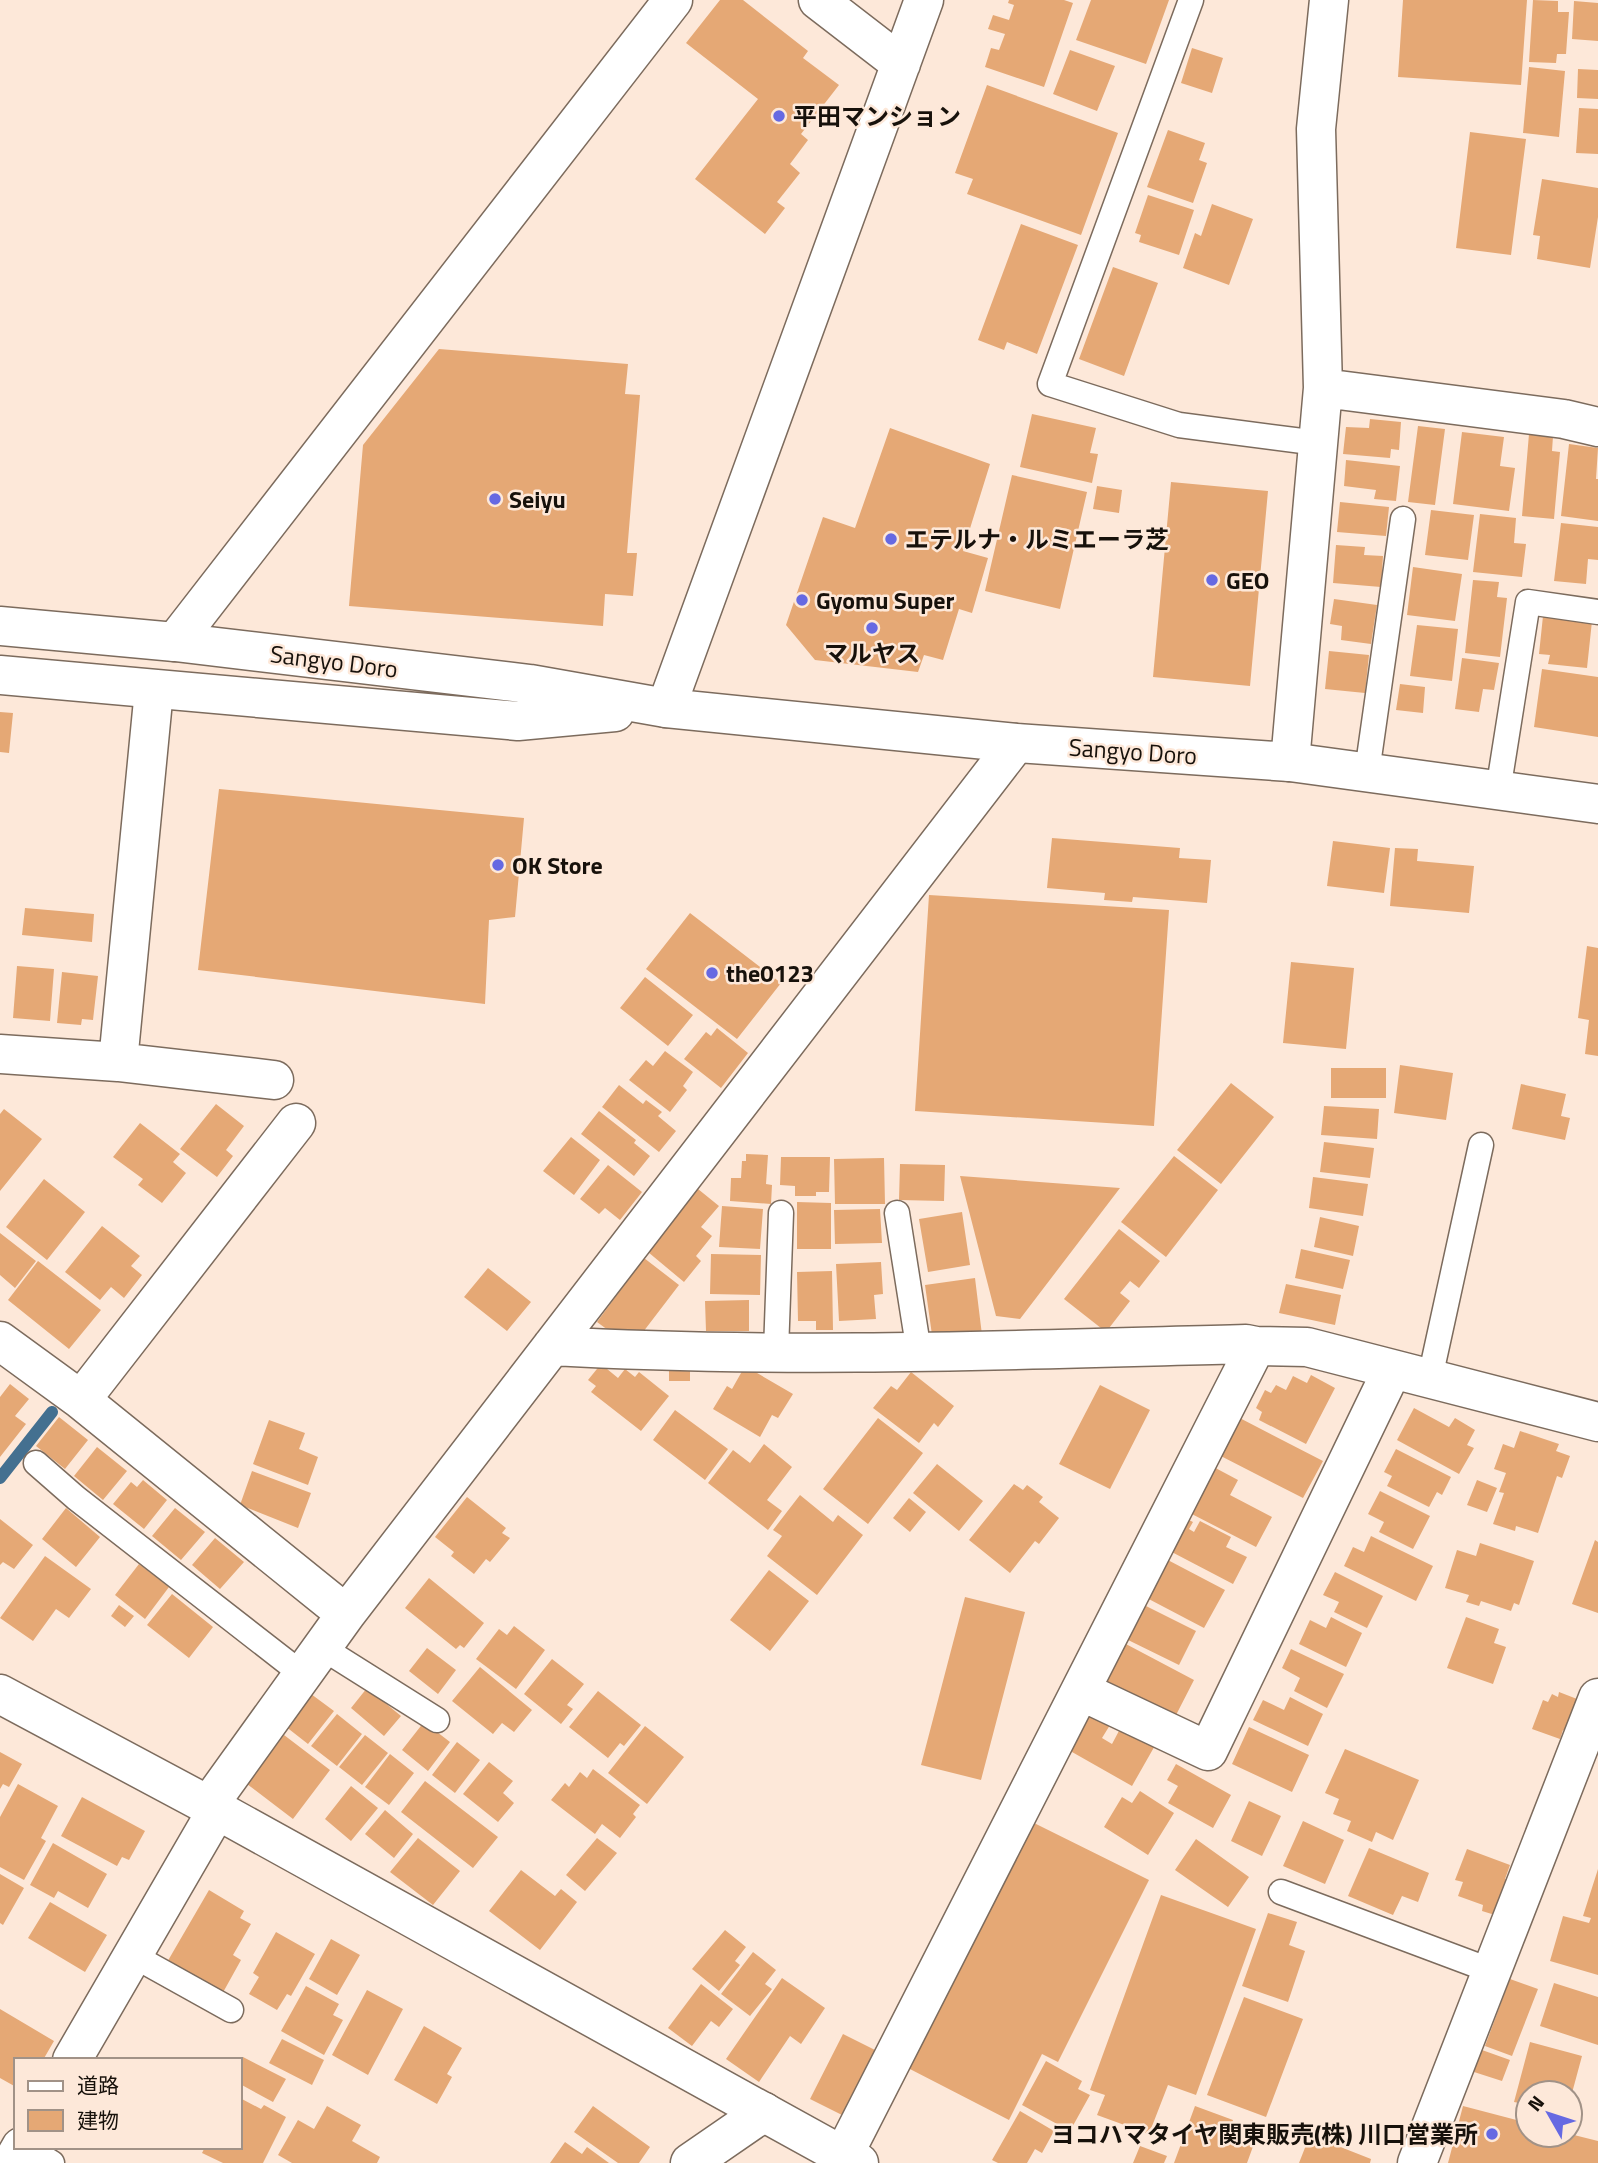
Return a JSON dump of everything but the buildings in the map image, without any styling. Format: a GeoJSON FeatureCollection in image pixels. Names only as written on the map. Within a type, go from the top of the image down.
{"type":"FeatureCollection","features":[{"type":"Feature","properties":{"kind":"street"},"geometry":{"type":"LineString","coordinates":[[175,642],[673,0]]}},
{"type":"Feature","properties":{"kind":"street"},"geometry":{"type":"LineString","coordinates":[[818,0],[901,64]]}},
{"type":"Feature","properties":{"kind":"street"},"geometry":{"type":"LineString","coordinates":[[666,708],[924,0]]}},
{"type":"Feature","properties":{"kind":"street"},"geometry":{"type":"LineString","coordinates":[[1290,762],[1323,388],[1316,129],[1329,0]]}},
{"type":"Feature","properties":{"kind":"street"},"geometry":{"type":"LineString","coordinates":[[1323,388],[1564,419],[1598,427]]}},
{"type":"Feature","properties":{"kind":"street","name":"Sangyo Doro"},"geometry":{"type":"LineString","coordinates":[[0,626],[175,642],[530,684],[666,708],[1016,743],[1290,762],[1598,804]]}},
{"type":"Feature","properties":{"kind":"street","name":"Sangyo Doro"},"geometry":{"type":"LineString","coordinates":[[0,675],[518,721],[666,708]]}},
{"type":"Feature","properties":{"kind":"street"},"geometry":{"type":"LineString","coordinates":[[118,1062],[154,690]]}},
{"type":"Feature","properties":{"kind":"street"},"geometry":{"type":"LineString","coordinates":[[73,2058],[134,1956],[213,1808],[311,1660],[1016,743]]}},
{"type":"Feature","properties":{"kind":"street"},"geometry":{"type":"LineString","coordinates":[[0,1054],[118,1062],[274,1080]]}},
{"type":"Feature","properties":{"kind":"street"},"geometry":{"type":"LineString","coordinates":[[81,1400],[296,1123]]}},
{"type":"Feature","properties":{"kind":"street"},"geometry":{"type":"LineString","coordinates":[[0,1341],[81,1400],[345,1614]]}},
{"type":"Feature","properties":{"kind":"street"},"geometry":{"type":"LineString","coordinates":[[552,1346],[614,1350],[919,1352],[1246,1344],[1307,1347],[1598,1422]]}},
{"type":"Feature","properties":{"kind":"street"},"geometry":{"type":"LineString","coordinates":[[0,1694],[213,1808],[851,2160],[1081,1691],[1256,1346]]}},
{"type":"Feature","properties":{"kind":"street"},"geometry":{"type":"LineString","coordinates":[[1081,1691],[1208,1751],[1392,1370]]}},
{"type":"Feature","properties":{"kind":"street"},"geometry":{"type":"LineString","coordinates":[[1417,2163],[1598,1698]]}},
{"type":"Feature","properties":{"kind":"street"},"geometry":{"type":"LineString","coordinates":[[690,2163],[764,2112]]}},
{"type":"Feature","properties":{"kind":"lane"},"geometry":{"type":"LineString","coordinates":[[1191,0],[1049,384],[1179,425],[1318,443]]}},
{"type":"Feature","properties":{"kind":"lane"},"geometry":{"type":"LineString","coordinates":[[1367,772],[1403,519]]}},
{"type":"Feature","properties":{"kind":"lane"},"geometry":{"type":"LineString","coordinates":[[1498,791],[1528,602],[1598,612]]}},
{"type":"Feature","properties":{"kind":"lane"},"geometry":{"type":"LineString","coordinates":[[1430,1378],[1481,1145]]}},
{"type":"Feature","properties":{"kind":"lane"},"geometry":{"type":"LineString","coordinates":[[776,1351],[781,1213]]}},
{"type":"Feature","properties":{"kind":"lane"},"geometry":{"type":"LineString","coordinates":[[897,1213],[919,1352]]}},
{"type":"Feature","properties":{"kind":"lane"},"geometry":{"type":"LineString","coordinates":[[36,1463],[76,1498],[311,1660],[437,1720]]}},
{"type":"Feature","properties":{"kind":"lane"},"geometry":{"type":"LineString","coordinates":[[1281,1892],[1492,1972]]}},
{"type":"Feature","properties":{"kind":"lane"},"geometry":{"type":"LineString","coordinates":[[134,1956],[230,2010]]}},
{"type":"Feature","properties":{"kind":"lane"},"geometry":{"type":"LineString","coordinates":[[28,2149],[52,2163]]}},
{"type":"Feature","properties":{"kind":"waterway"},"geometry":{"type":"LineString","coordinates":[[0,1478],[52,1412]]}},
{"type":"Feature","properties":{"kind":"place","name":"平田マンション"},"geometry":{"type":"Point","coordinates":[779,116]}},
{"type":"Feature","properties":{"kind":"place","name":"Seiyu"},"geometry":{"type":"Point","coordinates":[495,499]}},
{"type":"Feature","properties":{"kind":"place","name":"エテルナ・ルミエーラ芝"},"geometry":{"type":"Point","coordinates":[891,539]}},
{"type":"Feature","properties":{"kind":"place","name":"GEO"},"geometry":{"type":"Point","coordinates":[1212,580]}},
{"type":"Feature","properties":{"kind":"place","name":"Gyomu Super"},"geometry":{"type":"Point","coordinates":[802,600]}},
{"type":"Feature","properties":{"kind":"place","name":"マルヤス"},"geometry":{"type":"Point","coordinates":[872,628]}},
{"type":"Feature","properties":{"kind":"place","name":"OK Store"},"geometry":{"type":"Point","coordinates":[498,865]}},
{"type":"Feature","properties":{"kind":"place","name":"the0123"},"geometry":{"type":"Point","coordinates":[712,973]}},
{"type":"Feature","properties":{"kind":"place","name":"ヨコハマタイヤ関東販売(株) 川口営業所"},"geometry":{"type":"Point","coordinates":[1492,2134]}}]}
